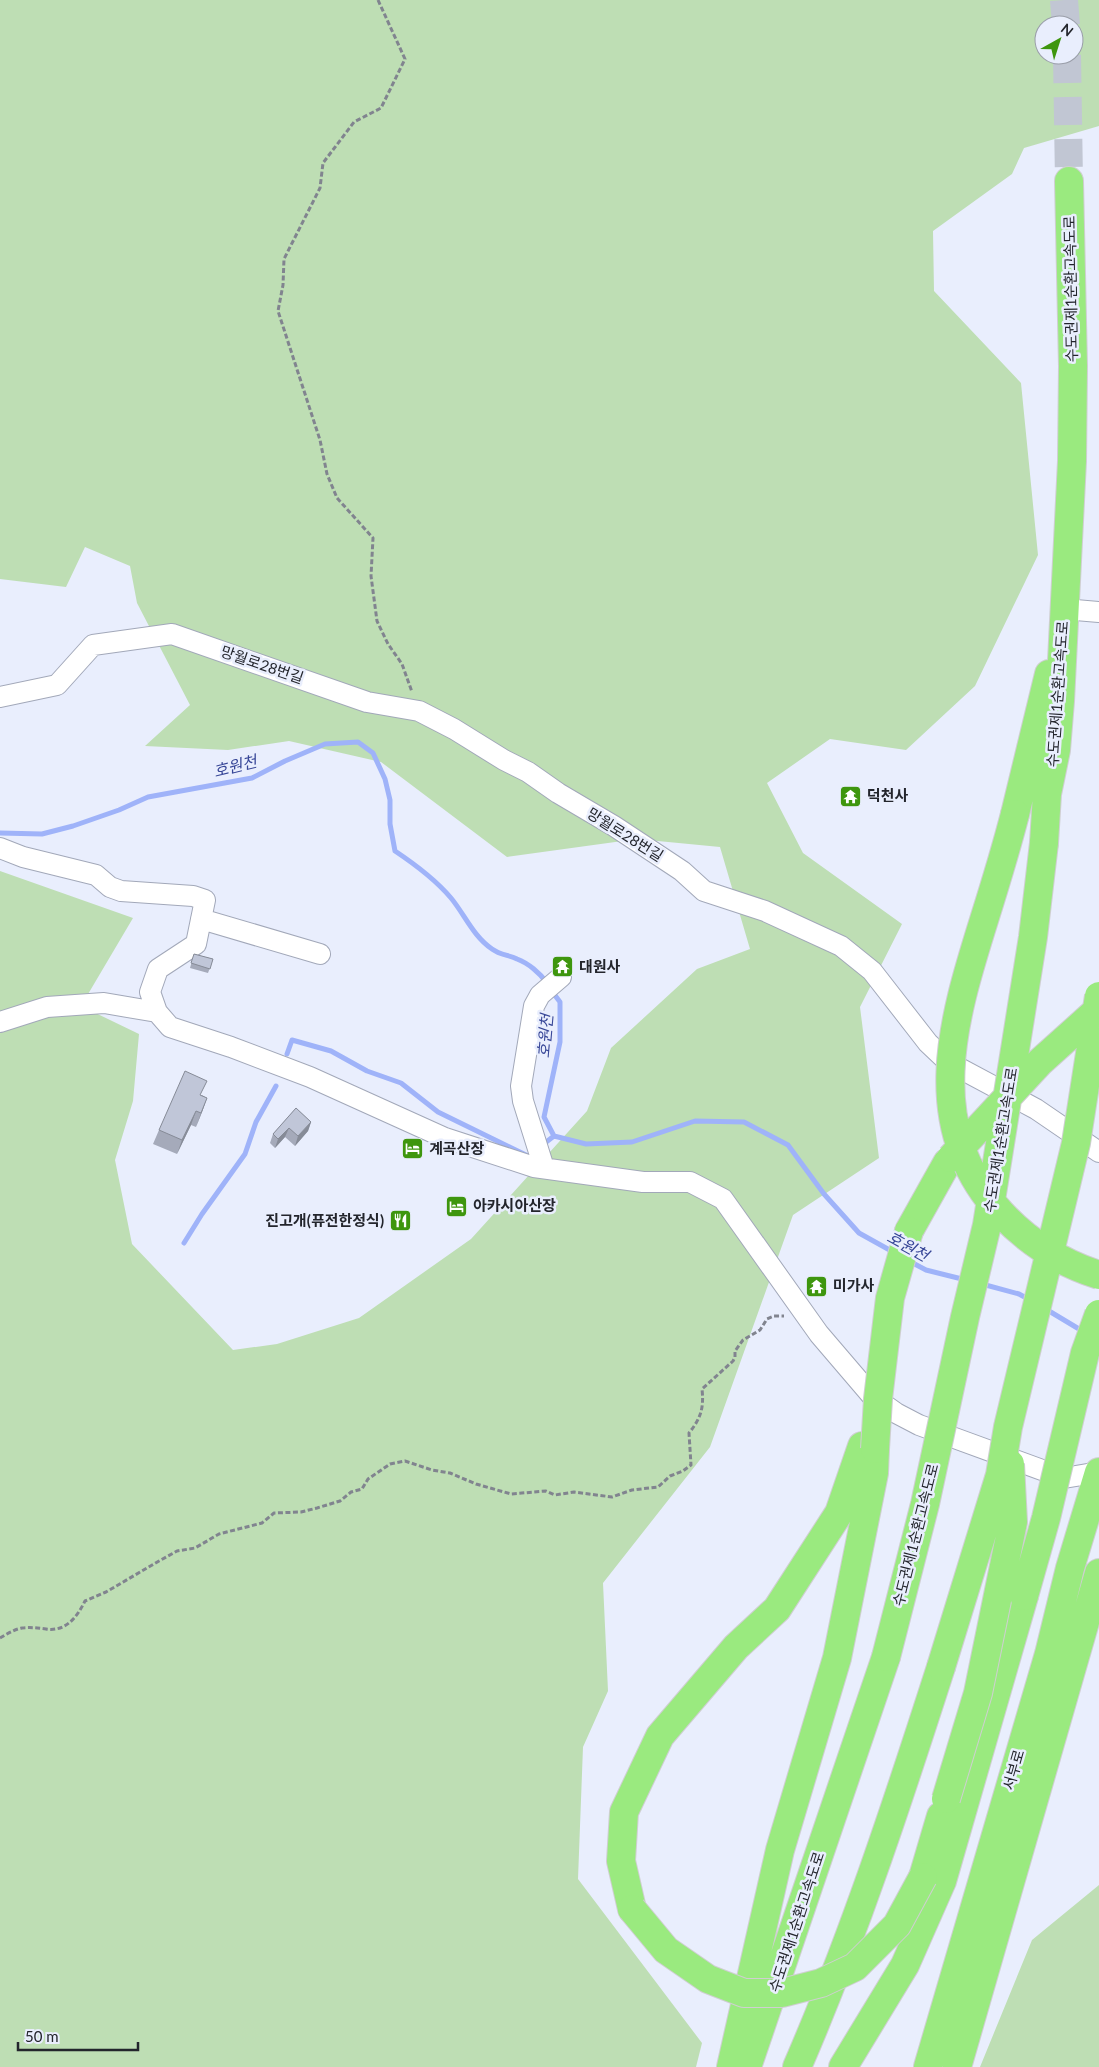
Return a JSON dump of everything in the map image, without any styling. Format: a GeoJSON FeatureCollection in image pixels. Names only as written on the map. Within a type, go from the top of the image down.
{"type":"FeatureCollection","features":[{"type":"Feature","properties":{"kind":"highway","name":"수도권제1순환고속도로"},"geometry":{"type":"LineString","coordinates":[[747,2067],[886,1657],[925,1504],[965,1317],[987,1225],[1033,937],[1044,842],[1047,794],[1056,750],[1072,461],[1073,366],[1069,181]]}},
{"type":"Feature","properties":{"kind":"highway"},"geometry":{"type":"LineString","coordinates":[[1064,609],[1015,814],[955,1020],[949,1078],[954,1120],[962,1149],[976,1181],[988,1198],[1009,1221],[1046,1251],[1075,1266],[1099,1274]]}},
{"type":"Feature","properties":{"kind":"highway"},"geometry":{"type":"LineString","coordinates":[[797,2067],[817,2020],[901,1792],[1000,1475],[1008,1427],[1076,1143],[1099,996]]}},
{"type":"Feature","properties":{"kind":"highway"},"geometry":{"type":"LineString","coordinates":[[1008,1427],[1013,1522],[978,1693],[923,1877],[897,1925],[855,1967],[822,1983],[782,1993],[744,1993],[708,1979],[666,1950],[632,1909],[621,1861],[624,1812],[660,1736],[736,1647],[777,1609],[839,1514],[869,1448],[878,1399],[890,1298],[909,1231],[947,1163],[1040,1062],[1099,1009]]}},
{"type":"Feature","properties":{"kind":"highway"},"geometry":{"type":"LineString","coordinates":[[843,2067],[905,1965],[942,1881],[1046,1518],[1086,1353],[1099,1314]]}},
{"type":"Feature","properties":{"kind":"highway"},"geometry":{"type":"LineString","coordinates":[[731,2067],[780,1850],[837,1658],[874,1473],[869,1448]]}},
{"type":"Feature","properties":{"kind":"highway","name":"서부로"},"geometry":{"type":"LineString","coordinates":[[928,2067],[1049,1654],[1070,1568],[1099,1472]]}},
{"type":"Feature","properties":{"kind":"highway","name":"서부로"},"geometry":{"type":"LineString","coordinates":[[957,2067],[1098,1575]]}},
{"type":"Feature","properties":{"kind":"street"},"geometry":{"type":"LineString","coordinates":[[1064,609],[1099,612]]}},
{"type":"Feature","properties":{"kind":"street","name":"망월로28번길"},"geometry":{"type":"LineString","coordinates":[[7,696],[57,685],[93,645],[172,634],[367,702],[419,712],[454,729],[504,760],[528,772],[558,794],[614,826],[682,871],[704,892],[765,911],[841,946],[872,971],[928,1043],[948,1062],[1036,1109],[1099,1152]]}},
{"type":"Feature","properties":{"kind":"street"},"geometry":{"type":"LineString","coordinates":[[0,710],[7,696]]}},
{"type":"Feature","properties":{"kind":"street"},"geometry":{"type":"LineString","coordinates":[[0,848],[23,857],[96,875],[110,887],[121,892],[193,896],[205,900],[196,944],[158,970],[150,992],[156,1012],[170,1027],[310,1076],[445,1138],[534,1167],[642,1182],[690,1182],[723,1199],[819,1334],[872,1396],[896,1413],[919,1425],[1064,1478],[1099,1472]]}},
{"type":"Feature","properties":{"kind":"street"},"geometry":{"type":"LineString","coordinates":[[201,919],[320,954]]}},
{"type":"Feature","properties":{"kind":"street"},"geometry":{"type":"LineString","coordinates":[[544,1168],[522,1101],[521,1086],[534,1006],[540,995],[561,977]]}},
{"type":"Feature","properties":{"kind":"street"},"geometry":{"type":"LineString","coordinates":[[0,1022],[47,1007],[104,1002],[156,1012]]}},
{"type":"Feature","properties":{"kind":"path"},"geometry":{"type":"LineString","coordinates":[[378,0],[405,59],[381,108],[354,122],[323,163],[320,188],[284,259],[283,286],[278,311],[320,440],[327,474],[337,498],[373,538],[371,576],[377,621],[388,644],[402,664],[419,712]]}},
{"type":"Feature","properties":{"kind":"path"},"geometry":{"type":"LineString","coordinates":[[0,1638],[20,1628],[34,1627],[48,1630],[67,1626],[77,1616],[85,1601],[106,1592],[178,1551],[195,1548],[219,1534],[262,1523],[274,1513],[301,1512],[340,1501],[351,1492],[362,1488],[368,1479],[390,1464],[404,1461],[432,1470],[450,1473],[476,1484],[511,1494],[546,1491],[555,1495],[574,1492],[612,1497],[632,1490],[658,1487],[670,1476],[683,1471],[691,1465],[689,1433],[698,1422],[703,1410],[702,1389],[733,1361],[735,1351],[743,1340],[760,1330],[767,1319],[774,1316],[786,1317],[802,1310]]}},
{"type":"Feature","properties":{"kind":"green space"},"geometry":{"type":"Polygon","coordinates":[[[0,0],[1099,0],[1099,126],[1024,148],[1012,174],[933,231],[934,291],[1021,383],[1038,555],[975,686],[906,750],[830,739],[767,783],[803,853],[902,924],[860,1007],[879,1158],[793,1215],[710,1447],[603,1583],[608,1691],[583,1747],[578,1879],[702,2043],[696,2067],[0,2067],[0,871],[133,918],[81,1006],[139,1034],[133,1101],[115,1160],[132,1244],[233,1350],[277,1344],[359,1318],[471,1239],[587,1111],[611,1048],[697,969],[750,949],[720,847],[637,839],[507,857],[381,762],[289,741],[228,750],[145,746],[190,705],[137,603],[130,566],[85,547],[66,587],[0,579],[0,0]]]}},
{"type":"Feature","properties":{"kind":"green space"},"geometry":{"type":"Polygon","coordinates":[[[1099,1885],[1099,2067],[980,2067],[1032,1940],[1099,1885]]]}},
{"type":"Feature","properties":{"kind":"building"},"geometry":{"type":"Polygon","coordinates":[[[194,954],[213,959],[210,969],[191,963],[194,954]]]}},
{"type":"Feature","properties":{"kind":"building"},"geometry":{"type":"Polygon","coordinates":[[[185,1071],[207,1081],[200,1095],[207,1098],[201,1113],[196,1111],[182,1140],[159,1130],[185,1071]]]}},
{"type":"Feature","properties":{"kind":"building"},"geometry":{"type":"Polygon","coordinates":[[[296,1108],[311,1122],[298,1136],[289,1128],[278,1139],[273,1134],[296,1108]]]}},
{"type":"Feature","properties":{"kind":"waterway","name":"호원천"},"geometry":{"type":"LineString","coordinates":[[0,833],[42,834],[73,826],[119,810],[148,797],[252,778],[325,744],[358,742],[373,753],[385,779],[390,800],[390,824],[395,851],[425,873],[445,891],[474,932],[485,944],[498,953],[525,963],[547,983]]}},
{"type":"Feature","properties":{"kind":"waterway","name":"호원천"},"geometry":{"type":"LineString","coordinates":[[551,990],[560,1002],[560,1042],[544,1117],[554,1136],[586,1144],[632,1142],[695,1121],[744,1122],[788,1145],[824,1194],[859,1233],[895,1253]]}},
{"type":"Feature","properties":{"kind":"waterway"},"geometry":{"type":"LineString","coordinates":[[287,1054],[292,1040],[331,1051],[367,1071],[401,1083],[438,1112],[526,1155]]}},
{"type":"Feature","properties":{"kind":"waterway"},"geometry":{"type":"LineString","coordinates":[[184,1243],[202,1214],[245,1154],[256,1122],[276,1086]]}},
{"type":"Feature","properties":{"kind":"waterway"},"geometry":{"type":"LineString","coordinates":[[541,1146],[554,1136]]}},
{"type":"Feature","properties":{"kind":"waterway","name":"호원천"},"geometry":{"type":"LineString","coordinates":[[909,1261],[926,1270],[966,1280]]}},
{"type":"Feature","properties":{"kind":"waterway","name":"호원천"},"geometry":{"type":"LineString","coordinates":[[982,1284],[1019,1294],[1030,1300]]}},
{"type":"Feature","properties":{"kind":"waterway","name":"호원천"},"geometry":{"type":"LineString","coordinates":[[1044,1308],[1084,1332]]}},
{"type":"Feature","properties":{"kind":"tunnel"},"geometry":{"type":"LineString","coordinates":[[1064,0],[1065,15]]}},
{"type":"Feature","properties":{"kind":"tunnel"},"geometry":{"type":"LineString","coordinates":[[1067,65],[1069,181]]}},
{"type":"Feature","properties":{"kind":"place","name":"덕천사"},"geometry":{"type":"Point","coordinates":[851,796]}},
{"type":"Feature","properties":{"kind":"place","name":"대원사"},"geometry":{"type":"Point","coordinates":[563,967]}},
{"type":"Feature","properties":{"kind":"place","name":"계곡산장"},"geometry":{"type":"Point","coordinates":[413,1149]}},
{"type":"Feature","properties":{"kind":"place","name":"아카시아산장"},"geometry":{"type":"Point","coordinates":[457,1206]}},
{"type":"Feature","properties":{"kind":"place","name":"진고개(퓨전한정식)"},"geometry":{"type":"Point","coordinates":[400,1221]}},
{"type":"Feature","properties":{"kind":"place","name":"미가사"},"geometry":{"type":"Point","coordinates":[817,1286]}}]}
